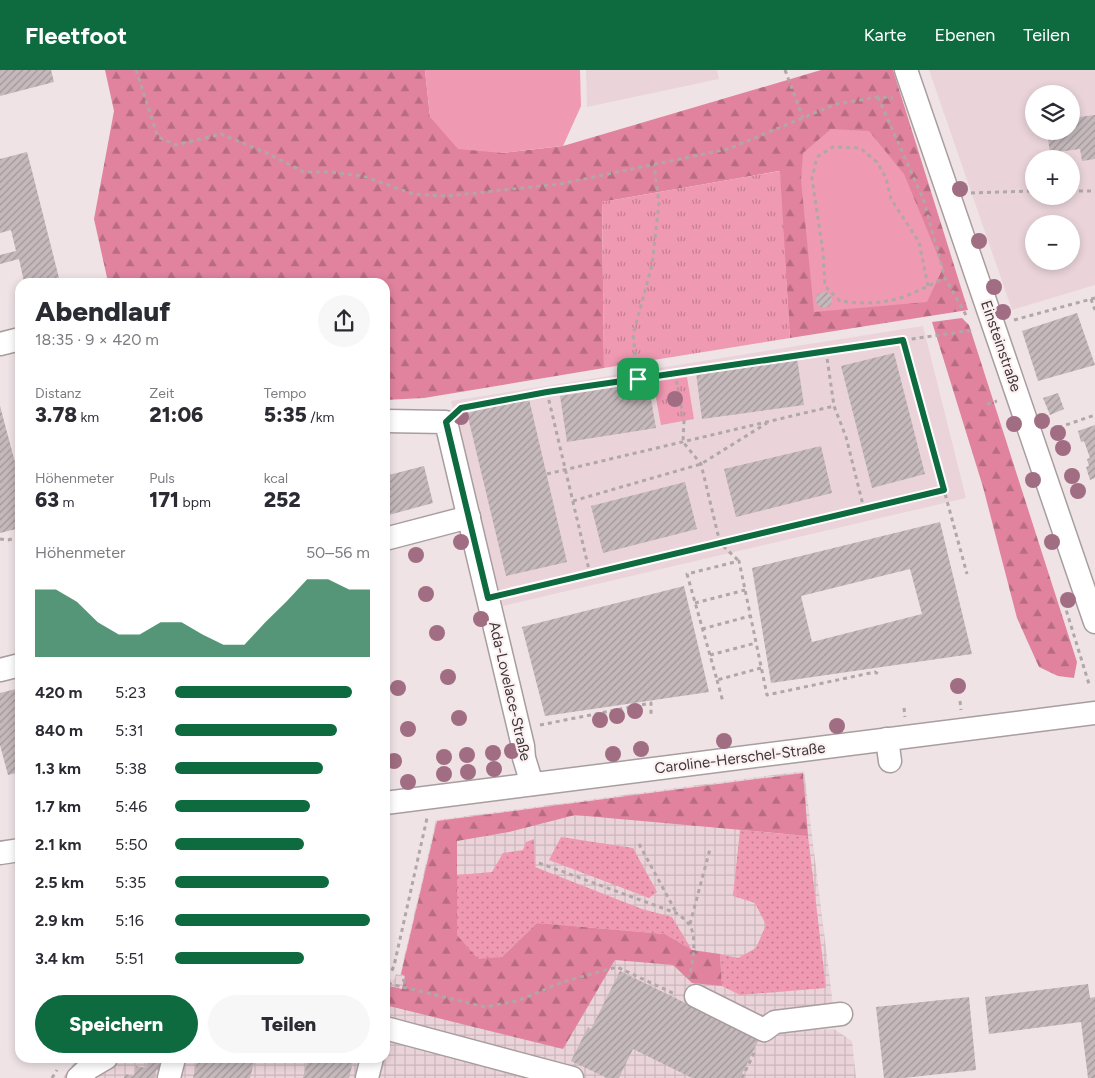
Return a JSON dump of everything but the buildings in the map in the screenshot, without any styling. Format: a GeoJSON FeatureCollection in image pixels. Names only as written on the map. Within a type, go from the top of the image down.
{"type":"FeatureCollection","features":[{"type":"Feature","properties":{"kind":"street","name":"Einsteinstraße"},"geometry":{"type":"LineString","coordinates":[[906,70],[1095,622]]}},
{"type":"Feature","properties":{"kind":"street"},"geometry":{"type":"LineString","coordinates":[[0,344],[15,340]]}},
{"type":"Feature","properties":{"kind":"street"},"geometry":{"type":"LineString","coordinates":[[390,421],[446,422]]}},
{"type":"Feature","properties":{"kind":"street","name":"Ada-Lovelace-Straße"},"geometry":{"type":"LineString","coordinates":[[446,422],[519,729],[524,758],[532,784]]}},
{"type":"Feature","properties":{"kind":"street"},"geometry":{"type":"LineString","coordinates":[[390,538],[469,517]]}},
{"type":"Feature","properties":{"kind":"street"},"geometry":{"type":"LineString","coordinates":[[0,670],[15,666]]}},
{"type":"Feature","properties":{"kind":"street","name":"Caroline-Herschel-Straße"},"geometry":{"type":"LineString","coordinates":[[390,802],[532,784],[888,750],[1095,712]]}},
{"type":"Feature","properties":{"kind":"street"},"geometry":{"type":"LineString","coordinates":[[0,853],[15,851]]}},
{"type":"Feature","properties":{"kind":"street"},"geometry":{"type":"LineString","coordinates":[[696,996],[764,1030],[775,1022],[840,1014]]}},
{"type":"Feature","properties":{"kind":"street"},"geometry":{"type":"LineString","coordinates":[[390,1029],[572,1078]]}},
{"type":"Feature","properties":{"kind":"street"},"geometry":{"type":"LineString","coordinates":[[78,1078],[98,1063]]}},
{"type":"Feature","properties":{"kind":"street"},"geometry":{"type":"LineString","coordinates":[[169,1078],[173,1063]]}},
{"type":"Feature","properties":{"kind":"street"},"geometry":{"type":"LineString","coordinates":[[367,1078],[371,1063]]}},
{"type":"Feature","properties":{"kind":"path"},"geometry":{"type":"LineString","coordinates":[[136,70],[158,137],[176,145],[220,134],[267,153],[304,172],[328,172],[363,176],[413,194],[447,196],[560,184],[654,165],[728,149],[836,104],[878,97],[916,98]]}},
{"type":"Feature","properties":{"kind":"path"},"geometry":{"type":"LineString","coordinates":[[785,70],[803,118]]}},
{"type":"Feature","properties":{"kind":"path"},"geometry":{"type":"LineString","coordinates":[[878,97],[924,201],[945,278],[968,319]]}},
{"type":"Feature","properties":{"kind":"path"},"geometry":{"type":"LineString","coordinates":[[928,286],[919,242],[891,199],[886,178],[877,162],[860,148],[833,147],[817,157],[812,178],[823,252],[825,286],[840,301],[887,301],[928,286],[945,278]]}},
{"type":"Feature","properties":{"kind":"path"},"geometry":{"type":"LineString","coordinates":[[638,379],[633,335],[652,265],[659,203],[654,165]]}},
{"type":"Feature","properties":{"kind":"path"},"geometry":{"type":"LineString","coordinates":[[1080,190],[1095,191]]}},
{"type":"Feature","properties":{"kind":"path"},"geometry":{"type":"LineString","coordinates":[[948,193],[1025,192]]}},
{"type":"Feature","properties":{"kind":"path"},"geometry":{"type":"LineString","coordinates":[[1009,321],[1093,298],[1095,310]]}},
{"type":"Feature","properties":{"kind":"path"},"geometry":{"type":"LineString","coordinates":[[446,422],[461,408],[547,392],[978,330],[973,324]]}},
{"type":"Feature","properties":{"kind":"path"},"geometry":{"type":"LineString","coordinates":[[903,340],[967,574]]}},
{"type":"Feature","properties":{"kind":"path"},"geometry":{"type":"LineString","coordinates":[[826,351],[834,406],[846,437],[864,509]]}},
{"type":"Feature","properties":{"kind":"path"},"geometry":{"type":"LineString","coordinates":[[675,373],[684,421],[683,442],[701,464],[720,543],[739,561],[767,695],[875,672],[881,676]]}},
{"type":"Feature","properties":{"kind":"path"},"geometry":{"type":"LineString","coordinates":[[547,392],[590,574]]}},
{"type":"Feature","properties":{"kind":"path"},"geometry":{"type":"LineString","coordinates":[[987,404],[1000,400]]}},
{"type":"Feature","properties":{"kind":"path"},"geometry":{"type":"LineString","coordinates":[[547,474],[834,406]]}},
{"type":"Feature","properties":{"kind":"path"},"geometry":{"type":"LineString","coordinates":[[1032,437],[1095,415]]}},
{"type":"Feature","properties":{"kind":"path"},"geometry":{"type":"LineString","coordinates":[[573,500],[701,464],[770,422]]}},
{"type":"Feature","properties":{"kind":"path"},"geometry":{"type":"LineString","coordinates":[[488,598],[944,490]]}},
{"type":"Feature","properties":{"kind":"path"},"geometry":{"type":"LineString","coordinates":[[0,539],[15,538]]}},
{"type":"Feature","properties":{"kind":"path"},"geometry":{"type":"LineString","coordinates":[[724,702],[686,574],[739,561]]}},
{"type":"Feature","properties":{"kind":"path"},"geometry":{"type":"LineString","coordinates":[[695,603],[745,590]]}},
{"type":"Feature","properties":{"kind":"path"},"geometry":{"type":"LineString","coordinates":[[1062,599],[1089,684]]}},
{"type":"Feature","properties":{"kind":"path"},"geometry":{"type":"LineString","coordinates":[[702,629],[750,616]]}},
{"type":"Feature","properties":{"kind":"path"},"geometry":{"type":"LineString","coordinates":[[710,655],[756,643]]}},
{"type":"Feature","properties":{"kind":"path"},"geometry":{"type":"LineString","coordinates":[[717,680],[761,668]]}},
{"type":"Feature","properties":{"kind":"path"},"geometry":{"type":"LineString","coordinates":[[960,701],[961,712]]}},
{"type":"Feature","properties":{"kind":"path"},"geometry":{"type":"LineString","coordinates":[[519,729],[650,703],[651,714]]}},
{"type":"Feature","properties":{"kind":"path"},"geometry":{"type":"LineString","coordinates":[[904,708],[906,719]]}},
{"type":"Feature","properties":{"kind":"path"},"geometry":{"type":"LineString","coordinates":[[395,977],[391,972],[394,966],[432,797]]}},
{"type":"Feature","properties":{"kind":"path"},"geometry":{"type":"LineString","coordinates":[[638,844],[676,913]]}},
{"type":"Feature","properties":{"kind":"path"},"geometry":{"type":"LineString","coordinates":[[696,996],[686,985],[693,963],[694,941],[690,924],[710,849]]}},
{"type":"Feature","properties":{"kind":"path"},"geometry":{"type":"LineString","coordinates":[[539,863],[676,913],[690,924]]}},
{"type":"Feature","properties":{"kind":"path"},"geometry":{"type":"LineString","coordinates":[[390,984],[485,1007],[517,1001],[563,982],[618,967],[683,998],[696,996]]}},
{"type":"Feature","properties":{"kind":"path"},"geometry":{"type":"LineString","coordinates":[[403,979],[407,988]]}},
{"type":"Feature","properties":{"kind":"path"},"geometry":{"type":"LineString","coordinates":[[742,1078],[747,1068]]}},
{"type":"Feature","properties":{"kind":"shaded area"},"geometry":{"type":"Polygon","coordinates":[[[586,70],[717,70],[719,79],[587,107],[586,70]]]}},
{"type":"Feature","properties":{"kind":"shaded area"},"geometry":{"type":"Polygon","coordinates":[[[929,70],[1095,70],[1095,285],[1012,310],[929,70]]]}},
{"type":"Feature","properties":{"kind":"shaded area"},"geometry":{"type":"Polygon","coordinates":[[[923,326],[966,498],[503,606],[451,401],[923,326]]]}},
{"type":"Feature","properties":{"kind":"shaded area"},"geometry":{"type":"Polygon","coordinates":[[[804,771],[833,1005],[807,1008],[810,1030],[834,1029],[852,1041],[856,1078],[63,1078],[74,1063],[390,1063],[390,980],[394,980],[396,974],[400,975],[436,820],[804,771]]]}},
{"type":"Feature","properties":{"kind":"green space"},"geometry":{"type":"Polygon","coordinates":[[[105,70],[425,70],[430,117],[502,153],[563,146],[821,70],[893,70],[968,310],[790,338],[779,171],[602,202],[604,368],[424,398],[390,400],[390,278],[107,278],[94,219],[114,111],[105,70]]]}},
{"type":"Feature","properties":{"kind":"green space"},"geometry":{"type":"Polygon","coordinates":[[[425,70],[580,70],[581,106],[563,146],[502,153],[458,149],[430,117],[425,70]]]}},
{"type":"Feature","properties":{"kind":"green space"},"geometry":{"type":"Polygon","coordinates":[[[831,129],[869,131],[904,174],[943,268],[927,302],[814,312],[801,180],[803,153],[831,129]]]}},
{"type":"Feature","properties":{"kind":"green space"},"geometry":{"type":"Polygon","coordinates":[[[780,171],[790,338],[604,368],[602,202],[780,171]]]}},
{"type":"Feature","properties":{"kind":"green space"},"geometry":{"type":"Polygon","coordinates":[[[962,318],[969,325],[1077,662],[1074,678],[1058,676],[1039,667],[1017,618],[983,487],[932,322],[962,318]]]}},
{"type":"Feature","properties":{"kind":"green space"},"geometry":{"type":"Polygon","coordinates":[[[687,377],[694,419],[661,425],[653,382],[687,377]]]}},
{"type":"Feature","properties":{"kind":"green space"},"geometry":{"type":"Polygon","coordinates":[[[803,773],[808,836],[575,815],[509,832],[457,841],[457,935],[478,959],[502,957],[537,923],[665,934],[692,950],[720,954],[722,986],[692,983],[673,965],[615,960],[563,1049],[390,1006],[390,986],[402,989],[405,976],[401,974],[437,821],[803,773]]]}},
{"type":"Feature","properties":{"kind":"green space"},"geometry":{"type":"Polygon","coordinates":[[[740,830],[808,836],[826,988],[740,995],[722,986],[720,954],[738,958],[756,948],[766,925],[755,903],[733,896],[740,830]]]}},
{"type":"Feature","properties":{"kind":"green space"},"geometry":{"type":"Polygon","coordinates":[[[561,837],[633,848],[657,892],[649,898],[549,860],[561,837]]]}},
{"type":"Feature","properties":{"kind":"green space"},"geometry":{"type":"Polygon","coordinates":[[[534,839],[535,867],[642,909],[672,917],[692,950],[665,934],[537,923],[502,957],[478,960],[457,935],[457,875],[492,872],[503,853],[523,850],[526,842],[534,839]]]}},
{"type":"Feature","properties":{"kind":"route"},"geometry":{"type":"LineString","coordinates":[[903,340],[944,490],[488,598],[446,422],[461,408],[547,392],[638,379],[903,340]]}}]}
